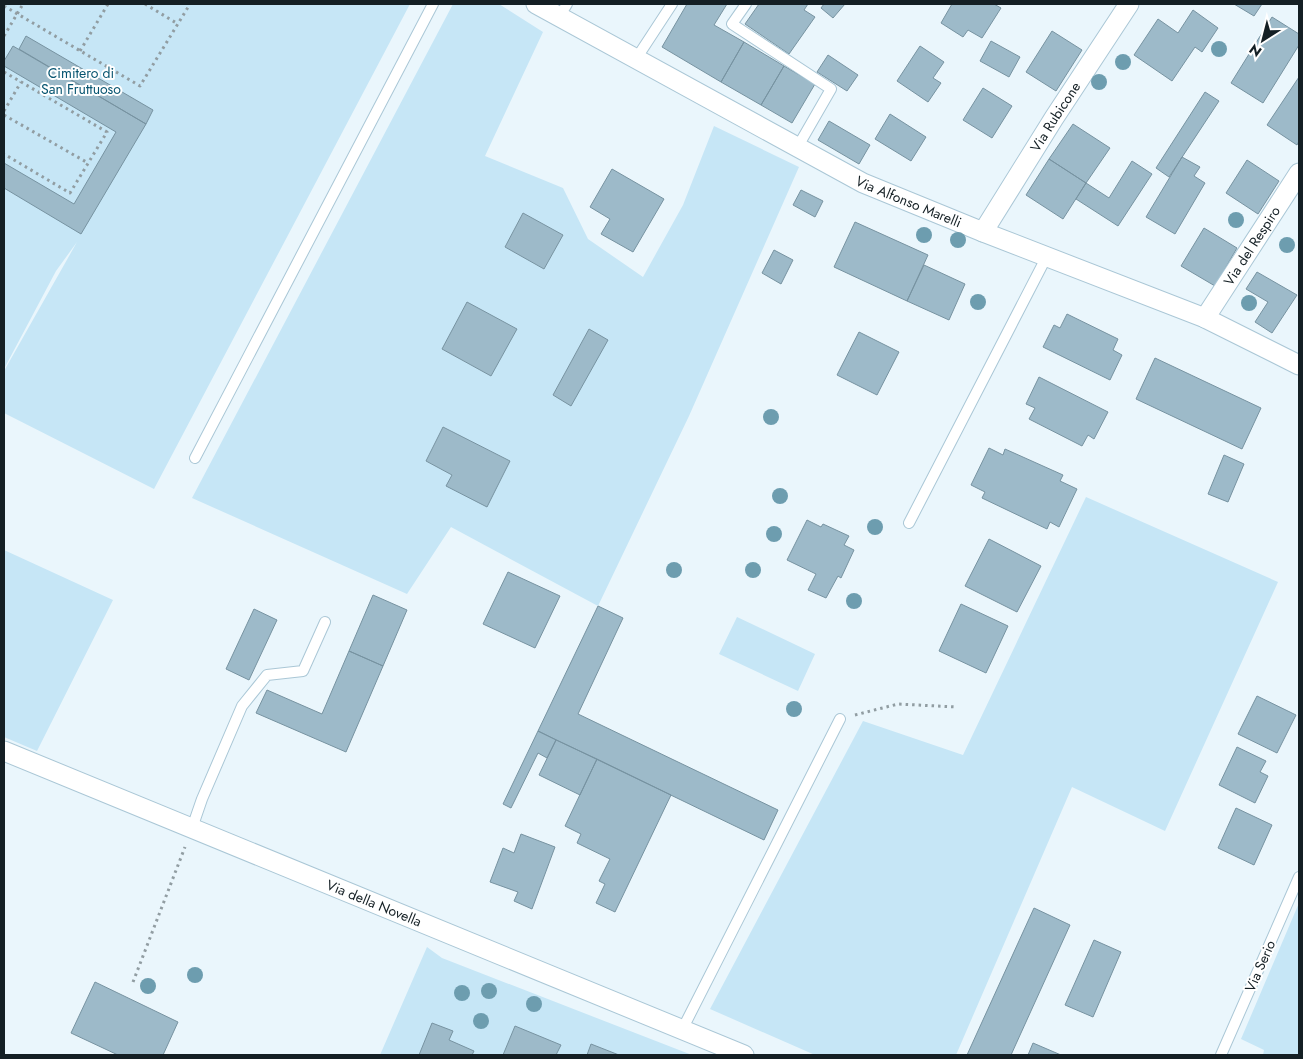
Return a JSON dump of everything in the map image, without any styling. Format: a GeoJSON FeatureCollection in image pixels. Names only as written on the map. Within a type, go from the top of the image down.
{"type":"FeatureCollection","features":[{"type":"Feature","properties":{"kind":"street","name":"Via Alfonso Marelli"},"geometry":{"type":"LineString","coordinates":[[536,4],[563,10],[636,59],[863,183],[983,232],[1205,318],[1299,366]]}},
{"type":"Feature","properties":{"kind":"street","name":"Via Rubicone"},"geometry":{"type":"LineString","coordinates":[[983,232],[1054,118],[1129,4]]}},
{"type":"Feature","properties":{"kind":"street","name":"Via del Respiro"},"geometry":{"type":"LineString","coordinates":[[1205,318],[1299,173]]}},
{"type":"Feature","properties":{"kind":"street","name":"Via della Novella"},"geometry":{"type":"LineString","coordinates":[[4,750],[744,1055]]}},
{"type":"Feature","properties":{"kind":"lane"},"geometry":{"type":"LineString","coordinates":[[196,458],[434,4]]}},
{"type":"Feature","properties":{"kind":"lane"},"geometry":{"type":"LineString","coordinates":[[636,59],[672,4]]}},
{"type":"Feature","properties":{"kind":"lane"},"geometry":{"type":"LineString","coordinates":[[746,4],[732,24],[831,89],[797,148]]}},
{"type":"Feature","properties":{"kind":"lane"},"geometry":{"type":"LineString","coordinates":[[909,523],[1047,256]]}},
{"type":"Feature","properties":{"kind":"lane"},"geometry":{"type":"LineString","coordinates":[[192,828],[202,799],[242,706],[267,675],[303,671],[325,622]]}},
{"type":"Feature","properties":{"kind":"lane"},"geometry":{"type":"LineString","coordinates":[[682,1030],[840,719]]}},
{"type":"Feature","properties":{"kind":"lane","name":"Via Serio"},"geometry":{"type":"LineString","coordinates":[[1221,1055],[1299,877]]}},
{"type":"Feature","properties":{"kind":"path"},"geometry":{"type":"LineString","coordinates":[[4,36],[23,4]]}},
{"type":"Feature","properties":{"kind":"path"},"geometry":{"type":"LineString","coordinates":[[80,51],[108,4]]}},
{"type":"Feature","properties":{"kind":"path"},"geometry":{"type":"LineString","coordinates":[[145,4],[178,24]]}},
{"type":"Feature","properties":{"kind":"path"},"geometry":{"type":"LineString","coordinates":[[4,6],[140,86],[190,4]]}},
{"type":"Feature","properties":{"kind":"path"},"geometry":{"type":"LineString","coordinates":[[4,72],[107,132],[70,193],[4,154]]}},
{"type":"Feature","properties":{"kind":"path"},"geometry":{"type":"LineString","coordinates":[[21,82],[4,113],[88,163]]}},
{"type":"Feature","properties":{"kind":"path"},"geometry":{"type":"LineString","coordinates":[[840,719],[898,704],[956,707]]}},
{"type":"Feature","properties":{"kind":"path"},"geometry":{"type":"LineString","coordinates":[[133,982],[192,828]]}},
{"type":"Feature","properties":{"kind":"green space","name":"Cimitero di San Fruttuoso"},"geometry":{"type":"Polygon","coordinates":[[[4,4],[410,4],[154,489],[4,413],[4,371],[77,242],[56,271],[4,369],[4,4]]]}},
{"type":"Feature","properties":{"kind":"green space"},"geometry":{"type":"Polygon","coordinates":[[[453,4],[499,4],[543,32],[485,156],[563,188],[588,239],[643,277],[683,205],[714,126],[799,167],[689,416],[598,606],[451,527],[407,594],[192,498],[453,4]],[[523,213],[505,247],[544,269],[563,235],[523,213]],[[467,303],[442,349],[491,376],[517,329],[467,303]],[[589,329],[553,395],[571,405],[607,340],[589,329]],[[443,427],[426,461],[452,475],[447,486],[487,506],[510,461],[443,427]]]}},
{"type":"Feature","properties":{"kind":"green space"},"geometry":{"type":"Polygon","coordinates":[[[1086,497],[1278,582],[1165,831],[1072,787],[956,1055],[815,1055],[710,1009],[863,721],[963,755],[1086,497]]]}},
{"type":"Feature","properties":{"kind":"green space"},"geometry":{"type":"Polygon","coordinates":[[[4,550],[113,600],[37,751],[4,737],[4,550]]]}},
{"type":"Feature","properties":{"kind":"green space"},"geometry":{"type":"Polygon","coordinates":[[[737,617],[815,654],[798,691],[719,654],[737,617]]]}},
{"type":"Feature","properties":{"kind":"green space"},"geometry":{"type":"Polygon","coordinates":[[[1299,903],[1299,1055],[1263,1055],[1264,1050],[1241,1039],[1299,903]]]}},
{"type":"Feature","properties":{"kind":"green space"},"geometry":{"type":"Polygon","coordinates":[[[427,947],[442,958],[692,1055],[380,1055],[427,947]]]}},
{"type":"Feature","properties":{"kind":"building"},"geometry":{"type":"Polygon","coordinates":[[[687,4],[727,4],[714,25],[744,42],[721,82],[662,47],[687,4]]]}},
{"type":"Feature","properties":{"kind":"building"},"geometry":{"type":"Polygon","coordinates":[[[759,4],[808,4],[804,10],[815,17],[789,54],[745,24],[759,4]]]}},
{"type":"Feature","properties":{"kind":"building"},"geometry":{"type":"Polygon","coordinates":[[[824,4],[845,4],[833,18],[821,8],[824,4]]]}},
{"type":"Feature","properties":{"kind":"building"},"geometry":{"type":"Polygon","coordinates":[[[952,4],[994,4],[1001,8],[982,38],[968,30],[963,37],[941,23],[952,4]]]}},
{"type":"Feature","properties":{"kind":"building"},"geometry":{"type":"Polygon","coordinates":[[[1234,4],[1262,4],[1254,16],[1234,4]]]}},
{"type":"Feature","properties":{"kind":"building"},"geometry":{"type":"Polygon","coordinates":[[[1193,10],[1218,28],[1202,52],[1195,47],[1172,81],[1134,55],[1158,19],[1178,33],[1193,10]]]}},
{"type":"Feature","properties":{"kind":"building"},"geometry":{"type":"Polygon","coordinates":[[[1272,17],[1299,34],[1299,45],[1263,103],[1231,83],[1272,17]]]}},
{"type":"Feature","properties":{"kind":"building"},"geometry":{"type":"Polygon","coordinates":[[[1052,31],[1082,50],[1056,91],[1026,72],[1052,31]]]}},
{"type":"Feature","properties":{"kind":"building"},"geometry":{"type":"Polygon","coordinates":[[[26,36],[153,110],[146,124],[19,49],[26,36]]]}},
{"type":"Feature","properties":{"kind":"building"},"geometry":{"type":"Polygon","coordinates":[[[991,41],[1020,57],[1009,77],[980,61],[991,41]]]}},
{"type":"Feature","properties":{"kind":"building"},"geometry":{"type":"Polygon","coordinates":[[[744,42],[784,66],[761,105],[721,82],[744,42]]]}},
{"type":"Feature","properties":{"kind":"building"},"geometry":{"type":"Polygon","coordinates":[[[13,46],[146,124],[81,234],[4,188],[4,163],[74,204],[116,132],[4,66],[4,61],[13,46]]]}},
{"type":"Feature","properties":{"kind":"building"},"geometry":{"type":"Polygon","coordinates":[[[920,46],[944,62],[933,78],[941,83],[928,102],[897,81],[920,46]]]}},
{"type":"Feature","properties":{"kind":"building"},"geometry":{"type":"Polygon","coordinates":[[[828,55],[858,75],[847,91],[817,72],[828,55]]]}},
{"type":"Feature","properties":{"kind":"building"},"geometry":{"type":"Polygon","coordinates":[[[784,66],[815,84],[792,123],[761,105],[784,66]]]}},
{"type":"Feature","properties":{"kind":"building"},"geometry":{"type":"Polygon","coordinates":[[[1299,77],[1299,141],[1297,145],[1267,125],[1299,77]]]}},
{"type":"Feature","properties":{"kind":"building"},"geometry":{"type":"Polygon","coordinates":[[[983,88],[1012,106],[992,138],[963,120],[983,88]]]}},
{"type":"Feature","properties":{"kind":"building"},"geometry":{"type":"Polygon","coordinates":[[[1205,92],[1219,101],[1169,177],[1156,168],[1205,92]]]}},
{"type":"Feature","properties":{"kind":"building"},"geometry":{"type":"Polygon","coordinates":[[[890,114],[926,137],[911,161],[875,139],[890,114]]]}},
{"type":"Feature","properties":{"kind":"building"},"geometry":{"type":"Polygon","coordinates":[[[829,121],[870,145],[859,164],[818,140],[829,121]]]}},
{"type":"Feature","properties":{"kind":"building"},"geometry":{"type":"Polygon","coordinates":[[[1073,124],[1110,148],[1086,183],[1049,159],[1073,124]]]}},
{"type":"Feature","properties":{"kind":"building"},"geometry":{"type":"Polygon","coordinates":[[[1182,157],[1200,167],[1194,176],[1205,183],[1175,234],[1146,217],[1182,157]]]}},
{"type":"Feature","properties":{"kind":"building"},"geometry":{"type":"Polygon","coordinates":[[[1049,159],[1086,183],[1063,219],[1026,195],[1049,159]]]}},
{"type":"Feature","properties":{"kind":"building"},"geometry":{"type":"Polygon","coordinates":[[[1247,160],[1279,181],[1258,214],[1226,193],[1247,160]]]}},
{"type":"Feature","properties":{"kind":"building"},"geometry":{"type":"Polygon","coordinates":[[[1132,161],[1152,174],[1118,226],[1076,199],[1086,183],[1109,198],[1132,161]]]}},
{"type":"Feature","properties":{"kind":"building"},"geometry":{"type":"Polygon","coordinates":[[[612,169],[664,199],[633,252],[601,234],[610,219],[590,207],[612,169]]]}},
{"type":"Feature","properties":{"kind":"building"},"geometry":{"type":"Polygon","coordinates":[[[801,190],[823,201],[815,217],[793,205],[801,190]]]}},
{"type":"Feature","properties":{"kind":"building"},"geometry":{"type":"Polygon","coordinates":[[[523,213],[563,235],[544,269],[505,247],[523,213]]]}},
{"type":"Feature","properties":{"kind":"building"},"geometry":{"type":"Polygon","coordinates":[[[855,222],[928,255],[907,301],[834,267],[855,222]]]}},
{"type":"Feature","properties":{"kind":"building"},"geometry":{"type":"Polygon","coordinates":[[[1204,228],[1237,248],[1215,286],[1181,266],[1204,228]]]}},
{"type":"Feature","properties":{"kind":"building"},"geometry":{"type":"Polygon","coordinates":[[[774,250],[793,260],[781,284],[762,273],[774,250]]]}},
{"type":"Feature","properties":{"kind":"building"},"geometry":{"type":"Polygon","coordinates":[[[924,265],[965,284],[949,320],[907,301],[924,265]]]}},
{"type":"Feature","properties":{"kind":"building"},"geometry":{"type":"Polygon","coordinates":[[[1257,272],[1297,295],[1272,333],[1255,322],[1268,302],[1246,289],[1257,272]]]}},
{"type":"Feature","properties":{"kind":"building"},"geometry":{"type":"Polygon","coordinates":[[[467,302],[517,329],[491,376],[442,349],[467,302]]]}},
{"type":"Feature","properties":{"kind":"building"},"geometry":{"type":"Polygon","coordinates":[[[1067,314],[1118,339],[1113,350],[1122,355],[1110,380],[1043,347],[1054,325],[1060,328],[1067,314]]]}},
{"type":"Feature","properties":{"kind":"building"},"geometry":{"type":"Polygon","coordinates":[[[589,329],[608,340],[571,406],[553,395],[589,329]]]}},
{"type":"Feature","properties":{"kind":"building"},"geometry":{"type":"Polygon","coordinates":[[[859,332],[899,352],[877,395],[837,375],[859,332]]]}},
{"type":"Feature","properties":{"kind":"building"},"geometry":{"type":"Polygon","coordinates":[[[1155,358],[1261,408],[1242,449],[1136,399],[1155,358]]]}},
{"type":"Feature","properties":{"kind":"building"},"geometry":{"type":"Polygon","coordinates":[[[1039,377],[1108,412],[1094,439],[1088,435],[1082,446],[1029,419],[1035,408],[1026,404],[1039,377]]]}},
{"type":"Feature","properties":{"kind":"building"},"geometry":{"type":"Polygon","coordinates":[[[443,427],[510,461],[487,507],[446,486],[452,475],[426,461],[443,427]]]}},
{"type":"Feature","properties":{"kind":"building"},"geometry":{"type":"Polygon","coordinates":[[[989,448],[1003,455],[1005,449],[1063,475],[1060,481],[1077,489],[1059,527],[1050,522],[1047,529],[982,498],[985,492],[971,485],[989,448]]]}},
{"type":"Feature","properties":{"kind":"building"},"geometry":{"type":"Polygon","coordinates":[[[1224,455],[1244,464],[1228,502],[1208,494],[1224,455]]]}},
{"type":"Feature","properties":{"kind":"building"},"geometry":{"type":"Polygon","coordinates":[[[807,520],[821,527],[823,524],[849,536],[844,545],[854,550],[841,578],[838,576],[826,598],[808,590],[816,574],[787,560],[807,520]]]}},
{"type":"Feature","properties":{"kind":"building"},"geometry":{"type":"Polygon","coordinates":[[[989,539],[1041,566],[1017,612],[965,586],[989,539]]]}},
{"type":"Feature","properties":{"kind":"building"},"geometry":{"type":"Polygon","coordinates":[[[508,572],[560,596],[535,648],[483,624],[508,572]]]}},
{"type":"Feature","properties":{"kind":"building"},"geometry":{"type":"Polygon","coordinates":[[[373,595],[407,610],[383,666],[349,651],[373,595]]]}},
{"type":"Feature","properties":{"kind":"building"},"geometry":{"type":"Polygon","coordinates":[[[961,604],[1008,626],[986,673],[939,651],[961,604]]]}},
{"type":"Feature","properties":{"kind":"building"},"geometry":{"type":"Polygon","coordinates":[[[598,606],[623,618],[578,714],[778,810],[764,840],[538,731],[598,606]]]}},
{"type":"Feature","properties":{"kind":"building"},"geometry":{"type":"Polygon","coordinates":[[[254,609],[277,620],[249,680],[226,669],[254,609]]]}},
{"type":"Feature","properties":{"kind":"building"},"geometry":{"type":"Polygon","coordinates":[[[349,651],[383,666],[346,752],[256,713],[267,690],[322,714],[349,651]]]}},
{"type":"Feature","properties":{"kind":"building"},"geometry":{"type":"Polygon","coordinates":[[[1257,696],[1296,715],[1277,753],[1238,734],[1257,696]]]}},
{"type":"Feature","properties":{"kind":"building"},"geometry":{"type":"Polygon","coordinates":[[[538,731],[556,740],[547,758],[538,753],[511,808],[503,804],[538,731]]]}},
{"type":"Feature","properties":{"kind":"building"},"geometry":{"type":"Polygon","coordinates":[[[556,740],[597,759],[580,795],[539,775],[556,740]]]}},
{"type":"Feature","properties":{"kind":"building"},"geometry":{"type":"Polygon","coordinates":[[[1237,747],[1266,761],[1260,772],[1268,776],[1255,803],[1219,785],[1237,747]]]}},
{"type":"Feature","properties":{"kind":"building"},"geometry":{"type":"Polygon","coordinates":[[[597,759],[671,795],[615,912],[596,903],[605,884],[599,881],[610,859],[577,843],[581,834],[565,826],[597,759]]]}},
{"type":"Feature","properties":{"kind":"building"},"geometry":{"type":"Polygon","coordinates":[[[1236,808],[1272,825],[1254,865],[1218,848],[1236,808]]]}},
{"type":"Feature","properties":{"kind":"building"},"geometry":{"type":"Polygon","coordinates":[[[521,834],[555,847],[532,909],[514,901],[518,892],[490,882],[503,848],[514,853],[521,834]]]}},
{"type":"Feature","properties":{"kind":"building"},"geometry":{"type":"Polygon","coordinates":[[[1034,908],[1070,925],[1011,1055],[967,1055],[1034,908]]]}},
{"type":"Feature","properties":{"kind":"building"},"geometry":{"type":"Polygon","coordinates":[[[1094,940],[1121,952],[1093,1017],[1065,1005],[1094,940]]]}},
{"type":"Feature","properties":{"kind":"building"},"geometry":{"type":"Polygon","coordinates":[[[95,982],[178,1022],[163,1055],[118,1055],[71,1033],[95,982]]]}},
{"type":"Feature","properties":{"kind":"building"},"geometry":{"type":"Polygon","coordinates":[[[432,1023],[453,1031],[449,1040],[474,1051],[472,1055],[419,1055],[432,1023]]]}},
{"type":"Feature","properties":{"kind":"building"},"geometry":{"type":"Polygon","coordinates":[[[515,1026],[561,1045],[556,1055],[503,1055],[515,1026]]]}},
{"type":"Feature","properties":{"kind":"building"},"geometry":{"type":"Polygon","coordinates":[[[1033,1043],[1061,1055],[1028,1055],[1033,1043]]]}},
{"type":"Feature","properties":{"kind":"building"},"geometry":{"type":"Polygon","coordinates":[[[591,1044],[619,1055],[587,1055],[591,1044]]]}}]}
